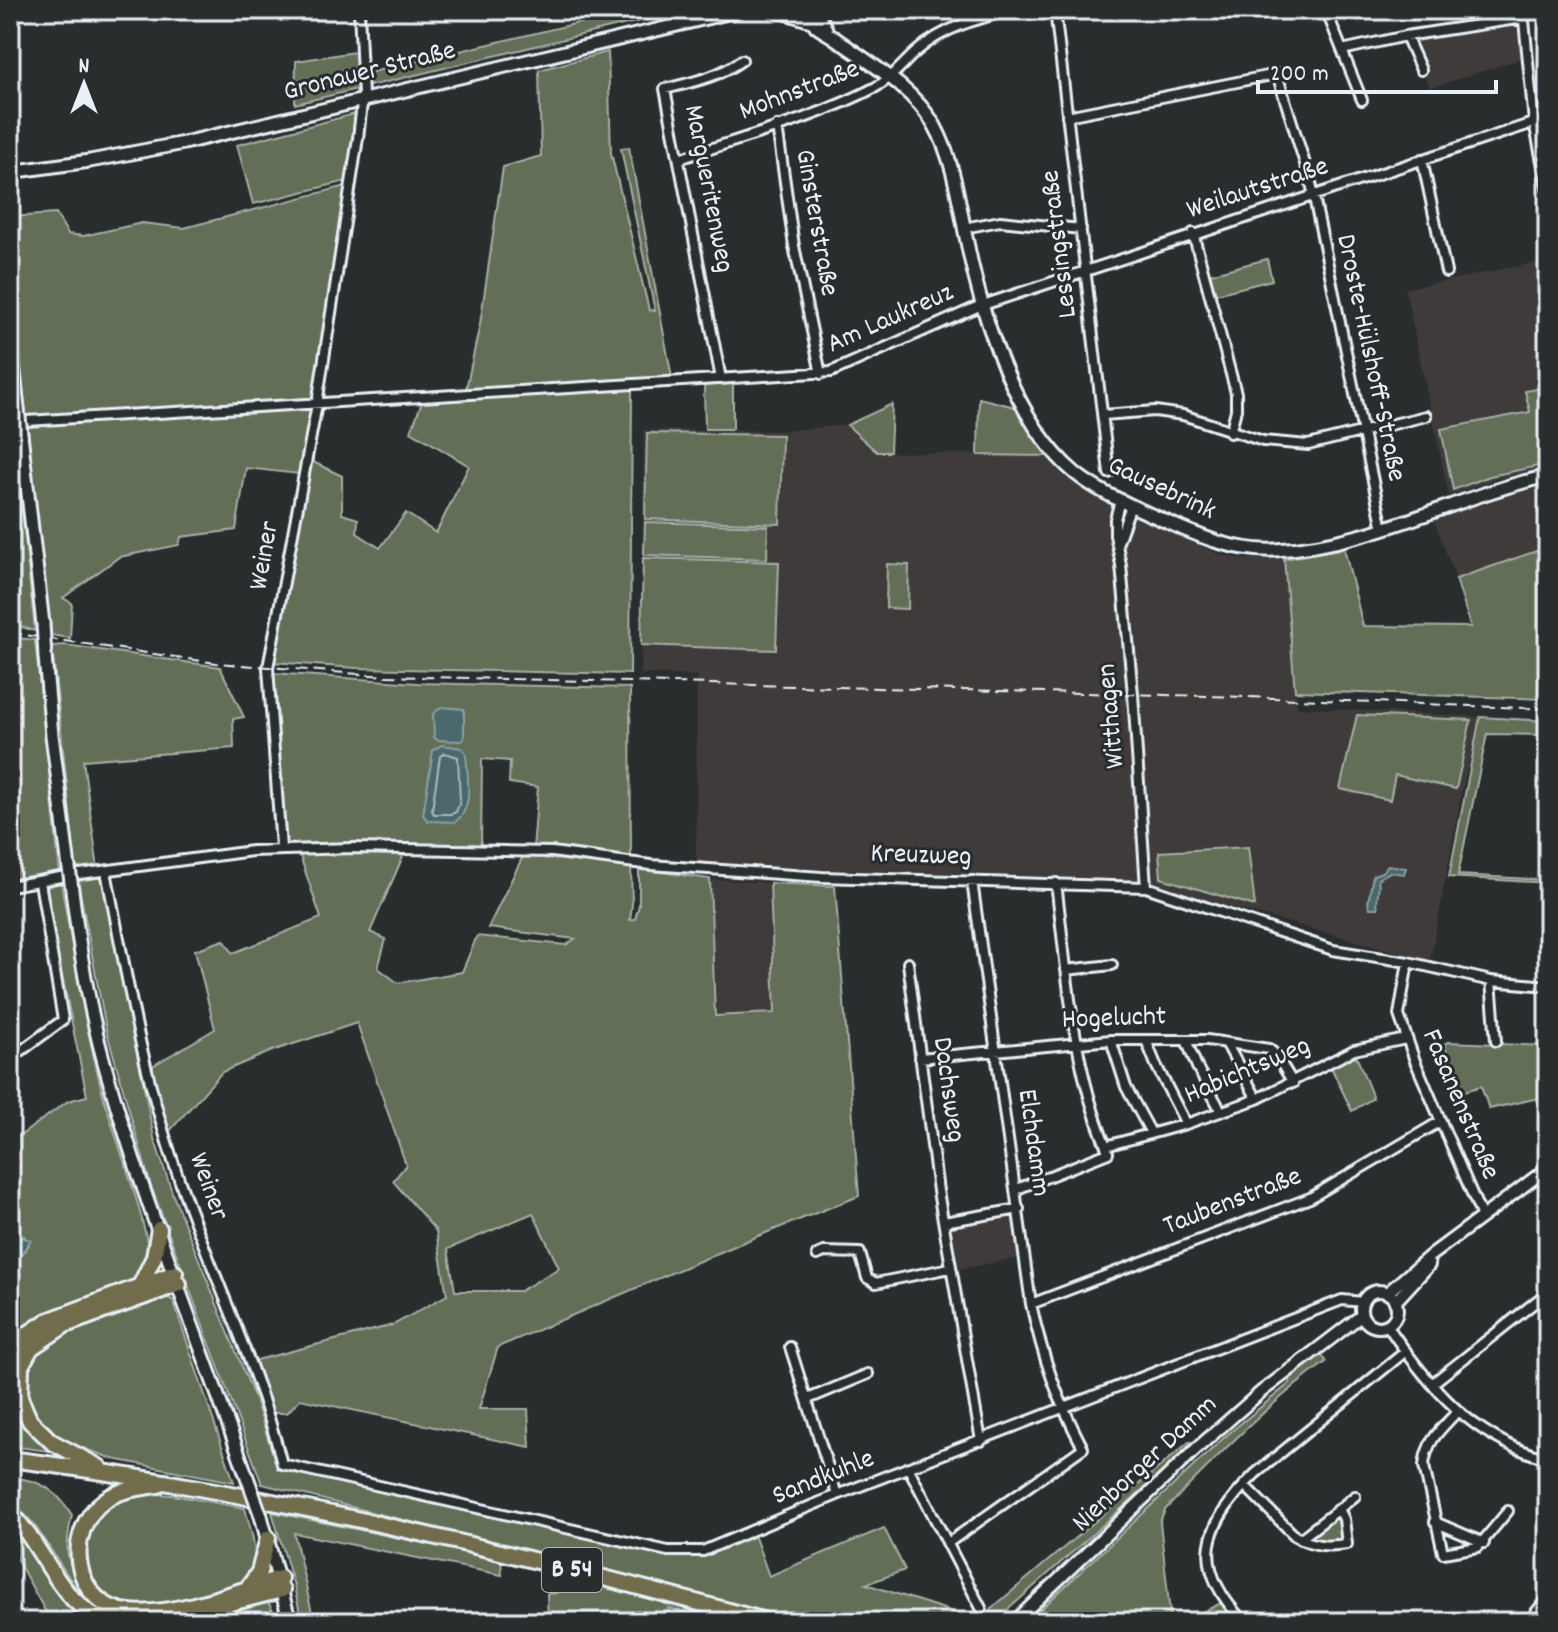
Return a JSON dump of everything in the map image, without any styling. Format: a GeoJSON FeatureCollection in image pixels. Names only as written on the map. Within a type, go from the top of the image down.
{"type":"FeatureCollection","features":[{"type":"Feature","properties":{"kind":"highway"},"geometry":{"type":"LineString","coordinates":[[140,1286],[154,1257],[159,1229]]}},
{"type":"Feature","properties":{"kind":"highway"},"geometry":{"type":"LineString","coordinates":[[10,1353],[29,1333],[47,1321],[140,1286],[177,1278]]}},
{"type":"Feature","properties":{"kind":"highway"},"geometry":{"type":"LineString","coordinates":[[106,1471],[52,1442],[30,1421],[20,1398],[21,1366],[31,1348],[65,1325],[177,1278]]}},
{"type":"Feature","properties":{"kind":"highway","name":"B 54"},"geometry":{"type":"LineString","coordinates":[[10,1459],[178,1483],[418,1531],[769,1622]]}},
{"type":"Feature","properties":{"kind":"highway"},"geometry":{"type":"LineString","coordinates":[[178,1483],[108,1497],[89,1514],[77,1540],[79,1568],[89,1588],[105,1604],[126,1612],[161,1612],[248,1588],[281,1584]]}},
{"type":"Feature","properties":{"kind":"highway"},"geometry":{"type":"LineString","coordinates":[[10,1513],[21,1523],[68,1594],[84,1610],[110,1622]]}},
{"type":"Feature","properties":{"kind":"highway"},"geometry":{"type":"LineString","coordinates":[[248,1588],[259,1572],[268,1538]]}},
{"type":"Feature","properties":{"kind":"highway"},"geometry":{"type":"LineString","coordinates":[[161,1622],[281,1584]]}},
{"type":"Feature","properties":{"kind":"main road","name":"Gronauer Straße"},"geometry":{"type":"LineString","coordinates":[[10,172],[184,143],[740,10]]}},
{"type":"Feature","properties":{"kind":"main road","name":"Gausebrink"},"geometry":{"type":"LineString","coordinates":[[776,10],[811,14],[828,33],[890,78],[919,105],[937,130],[950,163],[982,305],[1015,388],[1040,434],[1088,483],[1207,539],[1245,549],[1274,550],[1310,546],[1383,529],[1498,488],[1548,476]]}},
{"type":"Feature","properties":{"kind":"main road"},"geometry":{"type":"LineString","coordinates":[[10,338],[43,624],[52,735],[77,935],[102,1053],[134,1163],[261,1516],[290,1622]]}},
{"type":"Feature","properties":{"kind":"street","name":"Weiner"},"geometry":{"type":"LineString","coordinates":[[281,848],[268,668],[317,404],[363,99],[359,10]]}},
{"type":"Feature","properties":{"kind":"street","name":"Mohnstraße"},"geometry":{"type":"LineString","coordinates":[[679,159],[849,100],[890,78],[936,37],[964,23],[1013,10]]}},
{"type":"Feature","properties":{"kind":"street","name":"Lessingstraße"},"geometry":{"type":"LineString","coordinates":[[1055,10],[1109,473]]}},
{"type":"Feature","properties":{"kind":"street"},"geometry":{"type":"LineString","coordinates":[[1342,50],[1523,14],[1534,122],[1548,191]]}},
{"type":"Feature","properties":{"kind":"street"},"geometry":{"type":"LineString","coordinates":[[1328,15],[1362,100]]}},
{"type":"Feature","properties":{"kind":"street"},"geometry":{"type":"LineString","coordinates":[[1406,36],[1421,70]]}},
{"type":"Feature","properties":{"kind":"street","name":"Margueritenweg"},"geometry":{"type":"LineString","coordinates":[[721,379],[665,89],[711,77],[742,60]]}},
{"type":"Feature","properties":{"kind":"street","name":"Droste-Hülshoff-Straße"},"geometry":{"type":"LineString","coordinates":[[1067,116],[1277,74],[1313,195],[1383,529]]}},
{"type":"Feature","properties":{"kind":"street","name":"Weilautstraße"},"geometry":{"type":"LineString","coordinates":[[982,305],[1548,118]]}},
{"type":"Feature","properties":{"kind":"street","name":"Ginsterstraße"},"geometry":{"type":"LineString","coordinates":[[777,126],[794,246],[821,374]]}},
{"type":"Feature","properties":{"kind":"street"},"geometry":{"type":"LineString","coordinates":[[1422,159],[1446,272]]}},
{"type":"Feature","properties":{"kind":"street"},"geometry":{"type":"LineString","coordinates":[[964,228],[1000,221],[1081,229]]}},
{"type":"Feature","properties":{"kind":"street"},"geometry":{"type":"LineString","coordinates":[[1193,233],[1236,393],[1236,410],[1230,433]]}},
{"type":"Feature","properties":{"kind":"street","name":"Am Laukreuz"},"geometry":{"type":"LineString","coordinates":[[10,422],[821,374],[982,305]]}},
{"type":"Feature","properties":{"kind":"street"},"geometry":{"type":"LineString","coordinates":[[1103,415],[1155,411],[1183,415],[1230,433],[1263,441],[1308,445],[1426,416]]}},
{"type":"Feature","properties":{"kind":"street","name":"Witthagen"},"geometry":{"type":"LineString","coordinates":[[1126,502],[1118,542],[1133,694],[1146,887]]}},
{"type":"Feature","properties":{"kind":"street"},"geometry":{"type":"LineString","coordinates":[[10,886],[281,848]]}},
{"type":"Feature","properties":{"kind":"street","name":"Kreuzweg"},"geometry":{"type":"LineString","coordinates":[[281,848],[552,852],[674,867],[822,877],[1146,887],[1333,950],[1408,962],[1491,981],[1548,986]]}},
{"type":"Feature","properties":{"kind":"street","name":"Weiner"},"geometry":{"type":"LineString","coordinates":[[106,871],[149,1083],[177,1174],[265,1403],[282,1464]]}},
{"type":"Feature","properties":{"kind":"street","name":"Elchdamm"},"geometry":{"type":"LineString","coordinates":[[948,1543],[1083,1448],[1062,1408],[1042,1357],[1031,1304],[972,881]]}},
{"type":"Feature","properties":{"kind":"street"},"geometry":{"type":"LineString","coordinates":[[10,1059],[63,1020],[40,882]]}},
{"type":"Feature","properties":{"kind":"street"},"geometry":{"type":"LineString","coordinates":[[1056,883],[1078,1042],[1090,1099],[1106,1146]]}},
{"type":"Feature","properties":{"kind":"street","name":"Fasanenstraße"},"geometry":{"type":"LineString","coordinates":[[1408,962],[1399,1015],[1406,1039],[1482,1217]]}},
{"type":"Feature","properties":{"kind":"street","name":"Dachsweg"},"geometry":{"type":"LineString","coordinates":[[908,963],[950,1268],[981,1441]]}},
{"type":"Feature","properties":{"kind":"street"},"geometry":{"type":"LineString","coordinates":[[1066,970],[1112,965]]}},
{"type":"Feature","properties":{"kind":"street"},"geometry":{"type":"LineString","coordinates":[[1491,981],[1496,1041]]}},
{"type":"Feature","properties":{"kind":"street","name":"Habichtsweg"},"geometry":{"type":"LineString","coordinates":[[1017,1189],[1108,1153],[1106,1146],[1186,1124],[1257,1099],[1354,1050],[1406,1039]]}},
{"type":"Feature","properties":{"kind":"street"},"geometry":{"type":"LineString","coordinates":[[1111,1040],[1126,1087],[1151,1133]]}},
{"type":"Feature","properties":{"kind":"street"},"geometry":{"type":"LineString","coordinates":[[1146,1040],[1186,1124]]}},
{"type":"Feature","properties":{"kind":"street"},"geometry":{"type":"LineString","coordinates":[[1186,1040],[1221,1111]]}},
{"type":"Feature","properties":{"kind":"street","name":"Hogelucht"},"geometry":{"type":"LineString","coordinates":[[920,1058],[1078,1042],[1186,1040],[1269,1049],[1293,1083]]}},
{"type":"Feature","properties":{"kind":"street"},"geometry":{"type":"LineString","coordinates":[[1226,1043],[1257,1099]]}},
{"type":"Feature","properties":{"kind":"street","name":"Taubenstraße"},"geometry":{"type":"LineString","coordinates":[[1031,1304],[1310,1198],[1441,1121]]}},
{"type":"Feature","properties":{"kind":"street"},"geometry":{"type":"LineString","coordinates":[[1391,1298],[1446,1245],[1548,1168]]}},
{"type":"Feature","properties":{"kind":"street"},"geometry":{"type":"LineString","coordinates":[[944,1222],[1019,1209]]}},
{"type":"Feature","properties":{"kind":"street"},"geometry":{"type":"LineString","coordinates":[[817,1255],[824,1252],[860,1253],[867,1278],[876,1283],[950,1268]]}},
{"type":"Feature","properties":{"kind":"street"},"geometry":{"type":"LineString","coordinates":[[1376,1292],[1391,1298],[1396,1314],[1387,1325],[1377,1327],[1365,1319],[1363,1302],[1376,1292]]}},
{"type":"Feature","properties":{"kind":"street"},"geometry":{"type":"LineString","coordinates":[[1433,1383],[1548,1292]]}},
{"type":"Feature","properties":{"kind":"street","name":"Sandkuhle"},"geometry":{"type":"LineString","coordinates":[[282,1464],[668,1551],[703,1551],[837,1495],[1342,1300],[1363,1302]]}},
{"type":"Feature","properties":{"kind":"street","name":"Nienborger Damm"},"geometry":{"type":"LineString","coordinates":[[1014,1622],[1196,1449],[1316,1348],[1365,1319]]}},
{"type":"Feature","properties":{"kind":"street"},"geometry":{"type":"LineString","coordinates":[[1387,1325],[1457,1412],[1485,1433],[1520,1452],[1548,1459]]}},
{"type":"Feature","properties":{"kind":"street"},"geometry":{"type":"LineString","coordinates":[[790,1347],[837,1495]]}},
{"type":"Feature","properties":{"kind":"street"},"geometry":{"type":"LineString","coordinates":[[1244,1622],[1224,1601],[1214,1582],[1210,1559],[1212,1536],[1219,1515],[1244,1485],[1406,1351]]}},
{"type":"Feature","properties":{"kind":"street"},"geometry":{"type":"LineString","coordinates":[[808,1399],[868,1374]]}},
{"type":"Feature","properties":{"kind":"street"},"geometry":{"type":"LineString","coordinates":[[1457,1412],[1428,1445],[1425,1455],[1424,1466],[1443,1553],[1478,1547],[1508,1511]]}},
{"type":"Feature","properties":{"kind":"street"},"geometry":{"type":"LineString","coordinates":[[909,1469],[981,1608]]}},
{"type":"Feature","properties":{"kind":"street"},"geometry":{"type":"LineString","coordinates":[[1244,1485],[1286,1529],[1300,1539],[1322,1547],[1347,1544],[1344,1519],[1339,1509]]}},
{"type":"Feature","properties":{"kind":"street"},"geometry":{"type":"LineString","coordinates":[[1300,1539],[1355,1496]]}},
{"type":"Feature","properties":{"kind":"street"},"geometry":{"type":"LineString","coordinates":[[1435,1522],[1484,1543]]}},
{"type":"Feature","properties":{"kind":"street"},"geometry":{"type":"LineString","coordinates":[[1528,1622],[1548,1597]]}},
{"type":"Feature","properties":{"kind":"shaded area"},"geometry":{"type":"Polygon","coordinates":[[[1515,26],[1520,31],[1522,58],[1430,88],[1412,43],[1414,39],[1515,26]]]}},
{"type":"Feature","properties":{"kind":"shaded area"},"geometry":{"type":"Polygon","coordinates":[[[1548,260],[1548,468],[1495,479],[1449,496],[1405,289],[1548,260]]]}},
{"type":"Feature","properties":{"kind":"shaded area"},"geometry":{"type":"Polygon","coordinates":[[[847,425],[877,452],[1047,456],[1060,473],[1109,504],[1221,555],[1244,559],[1284,559],[1297,707],[1480,717],[1462,790],[1430,961],[1128,879],[696,865],[697,676],[641,674],[644,430],[783,431],[847,425]]]}},
{"type":"Feature","properties":{"kind":"shaded area"},"geometry":{"type":"Polygon","coordinates":[[[1548,485],[1548,547],[1456,579],[1434,520],[1500,496],[1548,485]]]}},
{"type":"Feature","properties":{"kind":"shaded area"},"geometry":{"type":"Polygon","coordinates":[[[710,879],[770,883],[775,1013],[715,1016],[710,879]]]}},
{"type":"Feature","properties":{"kind":"shaded area"},"geometry":{"type":"Polygon","coordinates":[[[1009,1215],[1016,1220],[1022,1257],[956,1270],[949,1231],[953,1226],[1009,1215]]]}},
{"type":"Feature","properties":{"kind":"green space"},"geometry":{"type":"Polygon","coordinates":[[[633,10],[685,10],[295,104],[296,61],[355,52],[359,75],[633,10]]]}},
{"type":"Feature","properties":{"kind":"green space"},"geometry":{"type":"Polygon","coordinates":[[[608,52],[611,153],[649,310],[655,311],[621,149],[629,147],[672,378],[466,389],[480,324],[503,167],[541,156],[539,70],[608,52]]]}},
{"type":"Feature","properties":{"kind":"green space"},"geometry":{"type":"Polygon","coordinates":[[[358,113],[347,181],[253,204],[237,145],[358,113]]]}},
{"type":"Feature","properties":{"kind":"green space"},"geometry":{"type":"Polygon","coordinates":[[[346,186],[315,400],[157,416],[311,408],[299,474],[246,468],[236,530],[181,537],[179,545],[119,557],[63,598],[72,603],[70,638],[50,635],[12,283],[11,217],[56,214],[68,234],[83,236],[142,223],[184,228],[346,186]]]}},
{"type":"Feature","properties":{"kind":"green space"},"geometry":{"type":"Polygon","coordinates":[[[1267,259],[1272,280],[1216,294],[1210,274],[1267,259]]]}},
{"type":"Feature","properties":{"kind":"green space"},"geometry":{"type":"Polygon","coordinates":[[[733,384],[733,429],[705,429],[704,386],[733,384]]]}},
{"type":"Feature","properties":{"kind":"green space"},"geometry":{"type":"Polygon","coordinates":[[[1548,387],[1548,464],[1490,476],[1453,490],[1441,429],[1530,412],[1525,391],[1548,387]]]}},
{"type":"Feature","properties":{"kind":"green space"},"geometry":{"type":"Polygon","coordinates":[[[632,388],[630,674],[356,668],[273,662],[309,460],[342,476],[342,514],[358,519],[357,533],[380,548],[406,513],[436,533],[469,466],[411,431],[422,402],[632,388]]]}},
{"type":"Feature","properties":{"kind":"green space"},"geometry":{"type":"Polygon","coordinates":[[[979,398],[1015,407],[1047,456],[978,455],[979,398]]]}},
{"type":"Feature","properties":{"kind":"green space"},"geometry":{"type":"Polygon","coordinates":[[[892,404],[890,452],[877,452],[847,425],[892,404]]]}},
{"type":"Feature","properties":{"kind":"green space"},"geometry":{"type":"Polygon","coordinates":[[[13,426],[35,631],[12,624],[10,427],[13,426]]]}},
{"type":"Feature","properties":{"kind":"green space"},"geometry":{"type":"Polygon","coordinates":[[[647,433],[782,435],[780,524],[645,519],[647,433]]]}},
{"type":"Feature","properties":{"kind":"green space"},"geometry":{"type":"Polygon","coordinates":[[[645,522],[768,526],[767,559],[644,555],[645,522]]]}},
{"type":"Feature","properties":{"kind":"green space"},"geometry":{"type":"Polygon","coordinates":[[[1548,547],[1548,699],[1295,691],[1284,559],[1344,548],[1363,626],[1471,627],[1456,579],[1548,547]]]}},
{"type":"Feature","properties":{"kind":"green space"},"geometry":{"type":"Polygon","coordinates":[[[643,558],[779,562],[776,650],[641,645],[643,558]]]}},
{"type":"Feature","properties":{"kind":"green space"},"geometry":{"type":"Polygon","coordinates":[[[887,564],[909,565],[908,609],[886,608],[887,564]]]}},
{"type":"Feature","properties":{"kind":"green space"},"geometry":{"type":"Polygon","coordinates":[[[10,637],[35,640],[60,874],[10,883],[10,701],[14,698],[10,637]]]}},
{"type":"Feature","properties":{"kind":"green space"},"geometry":{"type":"Polygon","coordinates":[[[65,645],[220,667],[244,717],[233,719],[234,748],[83,760],[98,869],[76,870],[52,646],[65,645]]]}},
{"type":"Feature","properties":{"kind":"green space"},"geometry":{"type":"Polygon","coordinates":[[[272,673],[417,683],[630,688],[631,859],[555,847],[533,849],[538,787],[509,783],[510,761],[482,759],[481,847],[286,845],[272,673]]]}},
{"type":"Feature","properties":{"kind":"green space"},"geometry":{"type":"Polygon","coordinates":[[[1357,715],[1471,720],[1456,789],[1395,775],[1390,800],[1340,789],[1357,715]]]}},
{"type":"Feature","properties":{"kind":"green space"},"geometry":{"type":"Polygon","coordinates":[[[1480,717],[1548,721],[1548,735],[1487,734],[1458,875],[1548,880],[1548,883],[1449,877],[1480,717]]]}},
{"type":"Feature","properties":{"kind":"green space"},"geometry":{"type":"Polygon","coordinates":[[[1248,847],[1255,906],[1161,878],[1159,852],[1248,847]]]}},
{"type":"Feature","properties":{"kind":"green space"},"geometry":{"type":"Polygon","coordinates":[[[298,850],[404,854],[370,932],[386,939],[378,968],[398,983],[462,972],[477,936],[566,945],[575,939],[488,928],[523,856],[631,867],[630,920],[635,919],[639,905],[639,869],[710,879],[715,1016],[775,1013],[770,883],[835,886],[859,1196],[498,1347],[479,1409],[528,1409],[530,1447],[300,1399],[287,1413],[272,1413],[253,1361],[393,1325],[447,1295],[436,1231],[393,1181],[406,1165],[357,1023],[272,1051],[222,1072],[168,1133],[149,1068],[215,1029],[195,950],[224,940],[233,953],[321,918],[298,850]],[[533,1213],[448,1249],[455,1291],[520,1291],[559,1268],[533,1213]]]}},
{"type":"Feature","properties":{"kind":"green space"},"geometry":{"type":"Polygon","coordinates":[[[103,877],[154,1138],[173,1195],[255,1399],[278,1469],[670,1557],[702,1555],[753,1532],[769,1576],[884,1528],[905,1570],[866,1584],[978,1620],[1189,1442],[1196,1442],[994,1622],[800,1622],[262,1484],[150,1183],[106,1029],[78,881],[103,877]]]}},
{"type":"Feature","properties":{"kind":"green space"},"geometry":{"type":"Polygon","coordinates":[[[61,882],[95,1061],[141,1215],[150,1258],[134,1283],[10,1351],[10,1270],[29,1245],[24,1236],[10,1234],[10,1143],[68,1101],[87,1096],[44,888],[61,882]]]}},
{"type":"Feature","properties":{"kind":"green space"},"geometry":{"type":"Polygon","coordinates":[[[1444,1044],[1548,1046],[1548,1096],[1489,1109],[1481,1086],[1462,1092],[1444,1044]]]}},
{"type":"Feature","properties":{"kind":"green space"},"geometry":{"type":"Polygon","coordinates":[[[1356,1055],[1373,1098],[1352,1111],[1330,1065],[1356,1055]]]}},
{"type":"Feature","properties":{"kind":"green space"},"geometry":{"type":"Polygon","coordinates":[[[162,1296],[173,1300],[234,1482],[113,1459],[55,1438],[29,1416],[25,1387],[32,1360],[49,1341],[162,1296]]]}},
{"type":"Feature","properties":{"kind":"green space"},"geometry":{"type":"Polygon","coordinates":[[[1319,1349],[1326,1362],[1262,1414],[1165,1510],[1160,1522],[1171,1622],[1027,1622],[1228,1434],[1290,1383],[1291,1373],[1319,1349]]]}},
{"type":"Feature","properties":{"kind":"green space"},"geometry":{"type":"Polygon","coordinates":[[[16,1360],[15,1390],[19,1410],[49,1451],[10,1446],[10,1372],[16,1360]]]}},
{"type":"Feature","properties":{"kind":"green space"},"geometry":{"type":"Polygon","coordinates":[[[10,1477],[46,1487],[72,1515],[68,1558],[85,1597],[34,1524],[12,1501],[10,1477]]]}},
{"type":"Feature","properties":{"kind":"green space"},"geometry":{"type":"Polygon","coordinates":[[[143,1493],[245,1508],[255,1554],[246,1581],[175,1604],[146,1609],[127,1607],[99,1588],[89,1572],[85,1555],[87,1538],[94,1522],[106,1508],[123,1498],[143,1493]]]}},
{"type":"Feature","properties":{"kind":"green space"},"geometry":{"type":"Polygon","coordinates":[[[272,1512],[501,1559],[502,1575],[294,1533],[314,1622],[302,1622],[272,1512]]]}},
{"type":"Feature","properties":{"kind":"green space"},"geometry":{"type":"Polygon","coordinates":[[[1337,1517],[1343,1536],[1339,1541],[1316,1541],[1313,1536],[1317,1530],[1337,1517]]]}},
{"type":"Feature","properties":{"kind":"green space"},"geometry":{"type":"Polygon","coordinates":[[[10,1523],[55,1591],[76,1615],[88,1622],[57,1622],[49,1618],[10,1547],[10,1523]]]}},
{"type":"Feature","properties":{"kind":"green space"},"geometry":{"type":"Polygon","coordinates":[[[556,1578],[580,1580],[733,1622],[718,1622],[668,1608],[672,1622],[548,1622],[547,1594],[556,1593],[556,1578]]]}},
{"type":"Feature","properties":{"kind":"green space"},"geometry":{"type":"Polygon","coordinates":[[[268,1602],[279,1622],[193,1622],[268,1602]]]}},
{"type":"Feature","properties":{"kind":"green space"},"geometry":{"type":"Polygon","coordinates":[[[1221,1603],[1236,1619],[1234,1622],[1182,1622],[1221,1603]]]}},
{"type":"Feature","properties":{"kind":"water"},"geometry":{"type":"Polygon","coordinates":[[[441,707],[464,709],[462,741],[437,740],[434,737],[433,714],[441,707]]]}},
{"type":"Feature","properties":{"kind":"water"},"geometry":{"type":"Polygon","coordinates":[[[442,745],[462,748],[466,753],[468,800],[455,822],[428,821],[423,815],[433,750],[442,745]]]}},
{"type":"Feature","properties":{"kind":"water"},"geometry":{"type":"Polygon","coordinates":[[[1388,865],[1406,868],[1404,874],[1390,872],[1378,879],[1378,908],[1370,908],[1368,903],[1373,875],[1382,872],[1388,865]]]}},
{"type":"Feature","properties":{"kind":"water"},"geometry":{"type":"Polygon","coordinates":[[[10,1234],[31,1240],[10,1270],[10,1234]]]}},
{"type":"Feature","properties":{"kind":"railway"},"geometry":{"type":"LineString","coordinates":[[10,633],[216,663],[385,676],[1247,697],[1548,709]]}}]}
